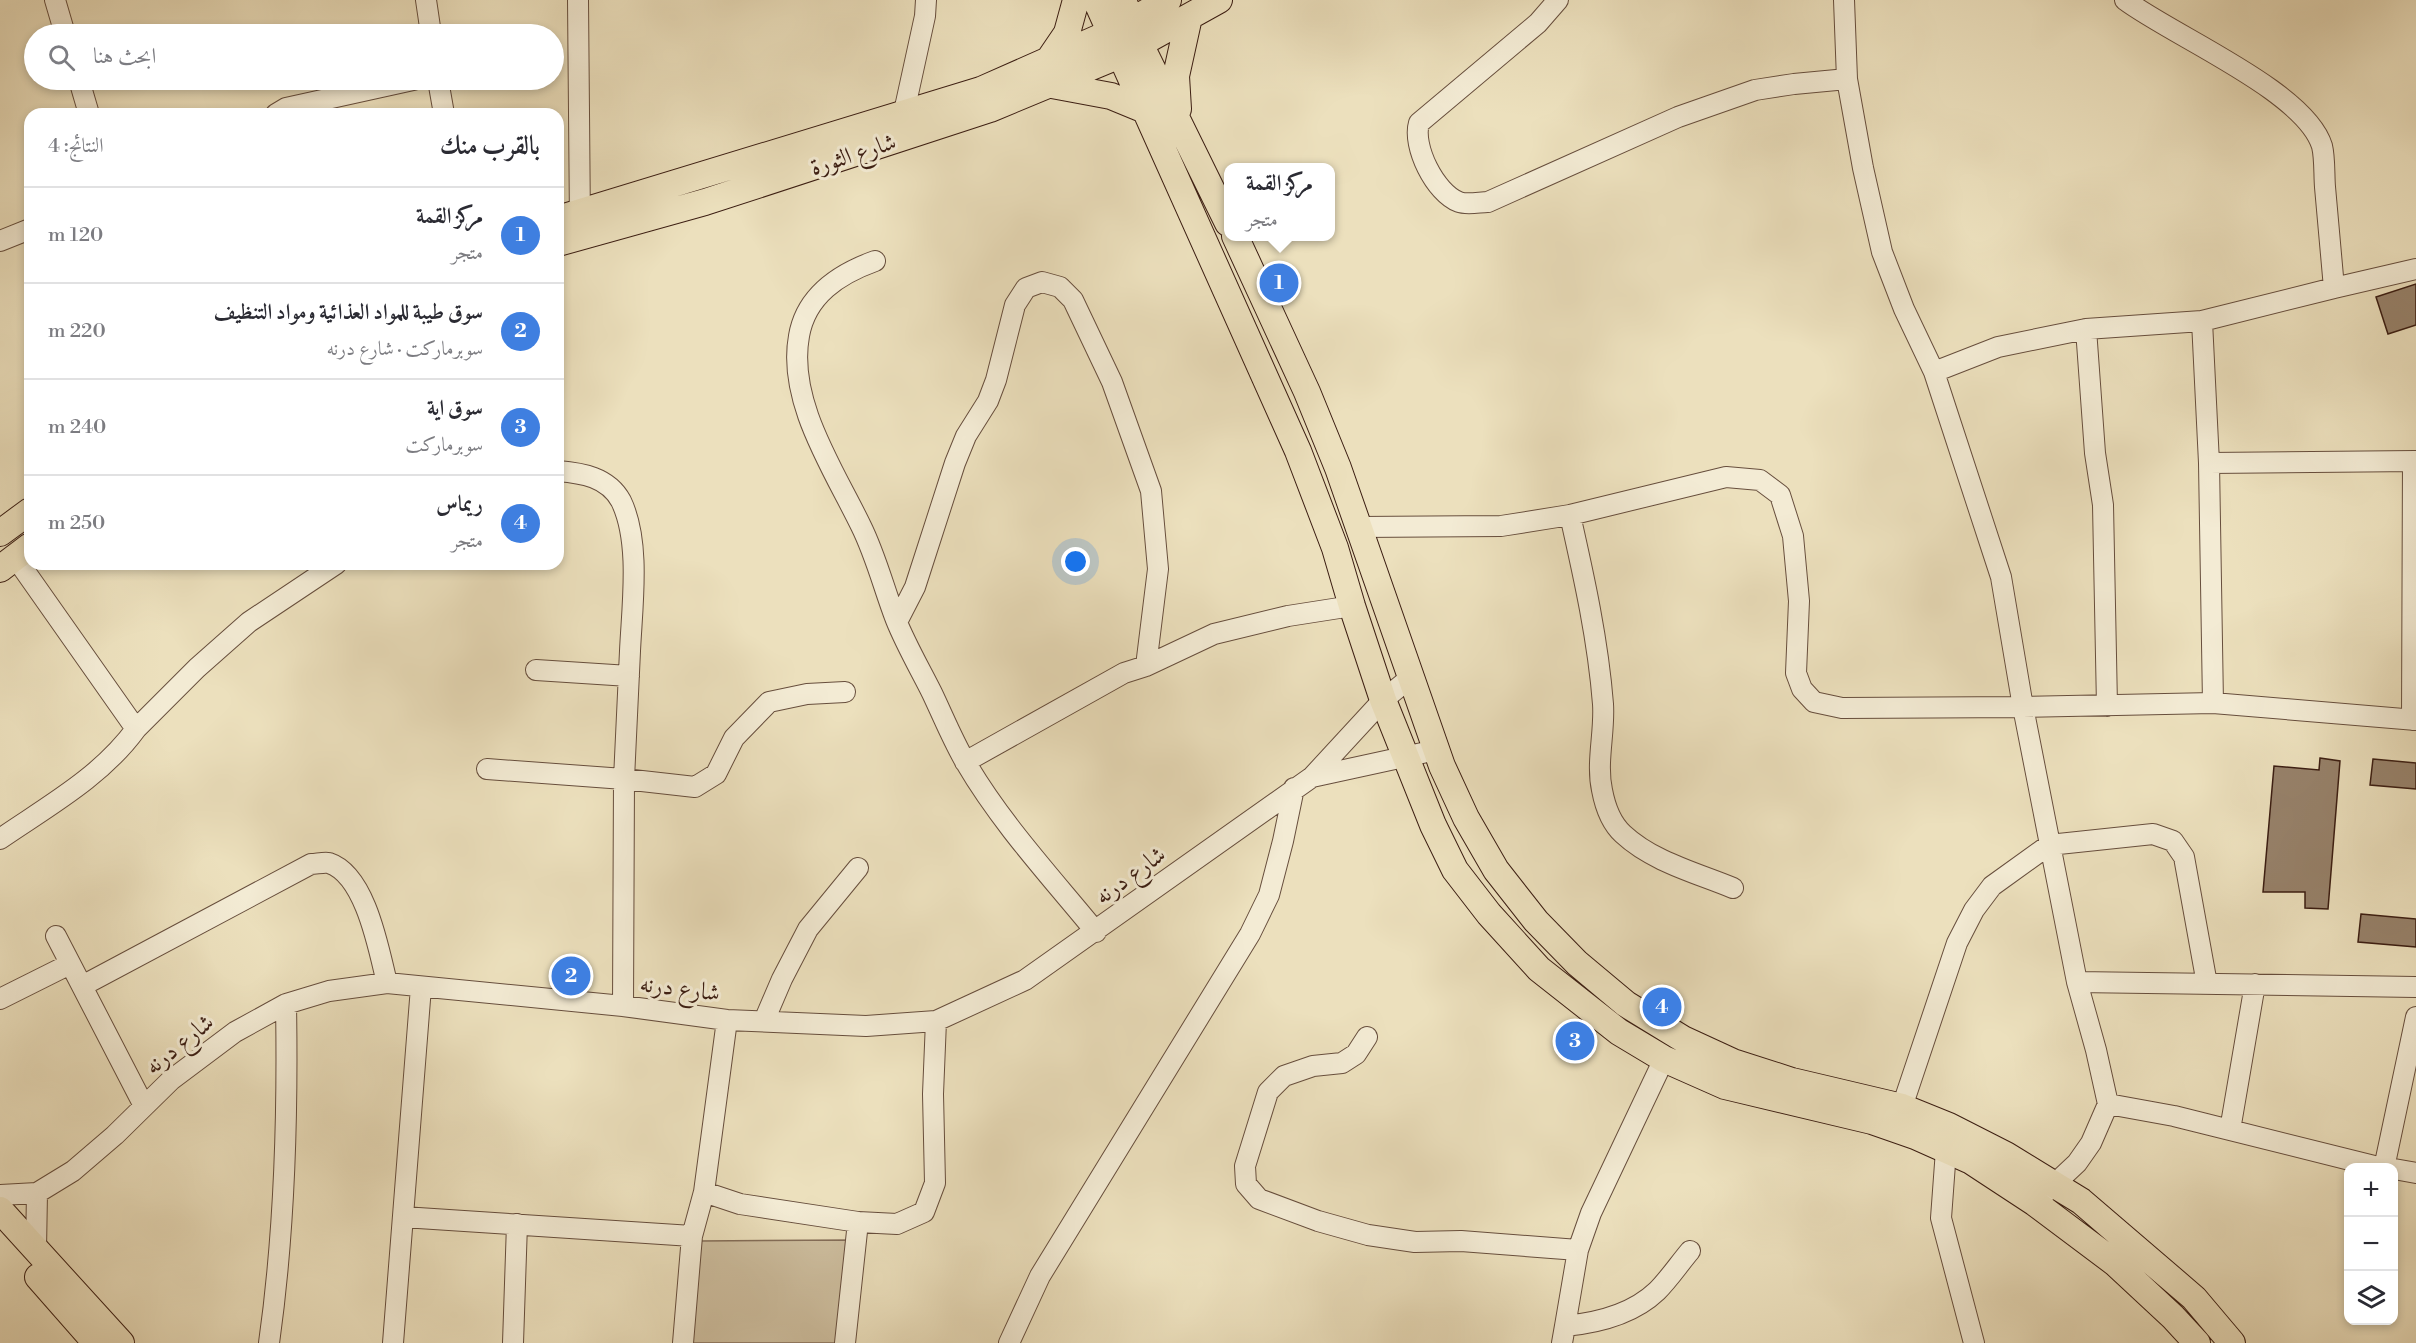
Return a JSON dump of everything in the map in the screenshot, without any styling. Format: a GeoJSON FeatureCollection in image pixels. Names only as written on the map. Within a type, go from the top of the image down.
{"type":"FeatureCollection","features":[{"type":"Feature","properties":{"kind":"main road"},"geometry":{"type":"LineString","coordinates":[[1050,58],[1067,33],[1076,0]]}},
{"type":"Feature","properties":{"kind":"main road"},"geometry":{"type":"LineString","coordinates":[[1096,0],[1125,30],[1179,122],[1224,215]]}},
{"type":"Feature","properties":{"kind":"main road"},"geometry":{"type":"LineString","coordinates":[[1125,30],[1168,0]]}},
{"type":"Feature","properties":{"kind":"main road"},"geometry":{"type":"LineString","coordinates":[[1125,30],[1189,17],[1219,0]]}},
{"type":"Feature","properties":{"kind":"main road"},"geometry":{"type":"LineString","coordinates":[[1179,122],[1176,76],[1189,17]]}},
{"type":"Feature","properties":{"kind":"main road","name":"شارع الثورة"},"geometry":{"type":"LineString","coordinates":[[569,227],[716,198],[990,109],[1052,85],[1125,30]]}},
{"type":"Feature","properties":{"kind":"main road","name":"شارع الثورة"},"geometry":{"type":"LineString","coordinates":[[569,227],[904,112],[981,90],[1050,58],[1125,30]]}},
{"type":"Feature","properties":{"kind":"main road"},"geometry":{"type":"LineString","coordinates":[[1125,30],[1145,110],[1298,451],[1335,548],[1383,700],[1405,756],[1455,870],[1489,914],[1539,969],[1619,1032],[1664,1059],[1725,1086],[1872,1121],[1971,1161],[2035,1203],[2115,1263],[2173,1317],[2197,1343]]}},
{"type":"Feature","properties":{"kind":"main road"},"geometry":{"type":"LineString","coordinates":[[1052,85],[1111,96],[1145,110]]}},
{"type":"Feature","properties":{"kind":"main road"},"geometry":{"type":"LineString","coordinates":[[1236,241],[1307,392],[1338,468],[1436,750],[1466,818],[1496,870],[1536,921],[1577,963],[1626,1004],[1683,1039],[1733,1062],[1792,1081],[1902,1107],[2006,1155],[2081,1201],[2194,1298],[2232,1343]]}},
{"type":"Feature","properties":{"kind":"main road"},"geometry":{"type":"LineString","coordinates":[[0,533],[24,515]]}},
{"type":"Feature","properties":{"kind":"main road"},"geometry":{"type":"LineString","coordinates":[[0,1210],[121,1343]]}},
{"type":"Feature","properties":{"kind":"main road"},"geometry":{"type":"LineString","coordinates":[[0,1234],[96,1343]]}},
{"type":"Feature","properties":{"kind":"street"},"geometry":{"type":"LineString","coordinates":[[55,0],[62,24]]}},
{"type":"Feature","properties":{"kind":"street"},"geometry":{"type":"LineString","coordinates":[[426,0],[430,24]]}},
{"type":"Feature","properties":{"kind":"street"},"geometry":{"type":"LineString","coordinates":[[569,227],[578,0]]}},
{"type":"Feature","properties":{"kind":"street"},"geometry":{"type":"LineString","coordinates":[[904,112],[925,16],[926,0]]}},
{"type":"Feature","properties":{"kind":"street"},"geometry":{"type":"LineString","coordinates":[[1558,0],[1538,23],[1419,123],[1415,134],[1434,183],[1460,202],[1488,202],[1678,117],[1755,90],[1847,79]]}},
{"type":"Feature","properties":{"kind":"street"},"geometry":{"type":"LineString","coordinates":[[1844,0],[1847,79],[1863,168],[1882,252],[1904,309],[1934,372],[2001,577],[2049,846],[2077,982],[2108,1104],[2091,1143],[2077,1163],[2035,1203]]}},
{"type":"Feature","properties":{"kind":"street"},"geometry":{"type":"LineString","coordinates":[[2126,0],[2148,17],[2241,70],[2284,99],[2307,121],[2322,146],[2334,288]]}},
{"type":"Feature","properties":{"kind":"street"},"geometry":{"type":"LineString","coordinates":[[82,90],[87,108]]}},
{"type":"Feature","properties":{"kind":"street"},"geometry":{"type":"LineString","coordinates":[[286,108],[368,90]]}},
{"type":"Feature","properties":{"kind":"street"},"geometry":{"type":"LineString","coordinates":[[440,90],[443,108]]}},
{"type":"Feature","properties":{"kind":"street"},"geometry":{"type":"LineString","coordinates":[[0,241],[24,231]]}},
{"type":"Feature","properties":{"kind":"street"},"geometry":{"type":"LineString","coordinates":[[875,261],[853,269],[830,283],[805,315],[799,336],[796,366],[808,416],[823,451],[863,529],[897,622],[965,762],[996,808],[1096,932]]}},
{"type":"Feature","properties":{"kind":"street"},"geometry":{"type":"LineString","coordinates":[[1934,372],[1998,347],[2086,329],[2202,321],[2416,269]]}},
{"type":"Feature","properties":{"kind":"street"},"geometry":{"type":"LineString","coordinates":[[897,622],[915,587],[966,436],[988,401],[996,380],[1015,305],[1026,288],[1042,282],[1060,287],[1073,300],[1112,382],[1151,491],[1158,569],[1146,666]]}},
{"type":"Feature","properties":{"kind":"street"},"geometry":{"type":"LineString","coordinates":[[2202,321],[2209,463],[2213,703]]}},
{"type":"Feature","properties":{"kind":"street"},"geometry":{"type":"LineString","coordinates":[[2086,329],[2093,432],[2103,505],[2107,705]]}},
{"type":"Feature","properties":{"kind":"street"},"geometry":{"type":"LineString","coordinates":[[1359,527],[1501,526],[1570,515],[1726,477],[1760,480],[1780,495],[1793,536],[1799,601],[1796,673],[1802,688],[1814,702],[1842,708],[2213,703],[2414,720],[2414,461],[2209,463]]}},
{"type":"Feature","properties":{"kind":"street"},"geometry":{"type":"LineString","coordinates":[[564,472],[582,473],[603,481],[620,500],[630,530],[633,576],[624,779],[623,1006]]}},
{"type":"Feature","properties":{"kind":"street"},"geometry":{"type":"LineString","coordinates":[[1570,515],[1585,584],[1602,695],[1601,788],[1607,811],[1623,834],[1656,856],[1733,888]]}},
{"type":"Feature","properties":{"kind":"street"},"geometry":{"type":"LineString","coordinates":[[15,558],[136,729]]}},
{"type":"Feature","properties":{"kind":"street"},"geometry":{"type":"LineString","coordinates":[[0,839],[87,780],[121,751],[136,729],[197,668],[249,622],[327,570]]}},
{"type":"Feature","properties":{"kind":"street"},"geometry":{"type":"LineString","coordinates":[[965,762],[1124,674],[1214,634],[1288,616],[1352,606]]}},
{"type":"Feature","properties":{"kind":"street"},"geometry":{"type":"LineString","coordinates":[[536,670],[629,676]]}},
{"type":"Feature","properties":{"kind":"street","name":"شارع درنه"},"geometry":{"type":"LineString","coordinates":[[0,1195],[37,1193],[74,1171],[115,1136],[171,1080],[235,1032],[286,1004],[329,991],[387,983],[623,1006],[728,1020],[866,1026],[936,1021],[1025,980],[1096,932],[1312,777],[1383,700],[1410,678]]}},
{"type":"Feature","properties":{"kind":"street"},"geometry":{"type":"LineString","coordinates":[[487,769],[624,779],[695,787],[716,774],[734,738],[769,702],[807,694],[845,692]]}},
{"type":"Feature","properties":{"kind":"street","name":"شارع درنه"},"geometry":{"type":"LineString","coordinates":[[1312,777],[1436,750]]}},
{"type":"Feature","properties":{"kind":"street"},"geometry":{"type":"LineString","coordinates":[[1009,1343],[1040,1276],[1250,934],[1269,895],[1294,788]]}},
{"type":"Feature","properties":{"kind":"street"},"geometry":{"type":"LineString","coordinates":[[1902,1107],[1957,943],[1974,910],[1992,886],[2049,846],[2153,834],[2173,841],[2184,857],[2207,984]]}},
{"type":"Feature","properties":{"kind":"street"},"geometry":{"type":"LineString","coordinates":[[82,986],[311,864],[328,863],[344,872],[361,896],[374,926],[387,983]]}},
{"type":"Feature","properties":{"kind":"street"},"geometry":{"type":"LineString","coordinates":[[764,1021],[782,979],[808,929],[858,868]]}},
{"type":"Feature","properties":{"kind":"street"},"geometry":{"type":"LineString","coordinates":[[56,936],[144,1106]]}},
{"type":"Feature","properties":{"kind":"street"},"geometry":{"type":"LineString","coordinates":[[0,999],[70,964]]}},
{"type":"Feature","properties":{"kind":"street"},"geometry":{"type":"LineString","coordinates":[[2077,982],[2416,987]]}},
{"type":"Feature","properties":{"kind":"street"},"geometry":{"type":"LineString","coordinates":[[2230,1130],[2255,984]]}},
{"type":"Feature","properties":{"kind":"street"},"geometry":{"type":"LineString","coordinates":[[393,1343],[421,987]]}},
{"type":"Feature","properties":{"kind":"street"},"geometry":{"type":"LineString","coordinates":[[269,1343],[279,1276],[284,1193],[288,1093],[286,1004]]}},
{"type":"Feature","properties":{"kind":"street"},"geometry":{"type":"LineString","coordinates":[[2384,1163],[2416,1017]]}},
{"type":"Feature","properties":{"kind":"street"},"geometry":{"type":"LineString","coordinates":[[683,1343],[693,1236],[704,1192],[728,1020]]}},
{"type":"Feature","properties":{"kind":"street"},"geometry":{"type":"LineString","coordinates":[[704,1192],[740,1204],[858,1222],[897,1224],[924,1212],[935,1183],[933,1094],[936,1021]]}},
{"type":"Feature","properties":{"kind":"street"},"geometry":{"type":"LineString","coordinates":[[1367,1037],[1356,1054],[1342,1063],[1313,1066],[1284,1076],[1268,1092],[1245,1166],[1246,1184],[1259,1198],[1318,1221],[1379,1237],[1415,1242],[1461,1241],[1578,1250]]}},
{"type":"Feature","properties":{"kind":"street"},"geometry":{"type":"LineString","coordinates":[[1664,1059],[1607,1177],[1578,1250],[1564,1334],[1635,1306],[1656,1292],[1690,1251]]}},
{"type":"Feature","properties":{"kind":"street"},"geometry":{"type":"LineString","coordinates":[[2108,1104],[2174,1116],[2366,1163]]}},
{"type":"Feature","properties":{"kind":"street"},"geometry":{"type":"LineString","coordinates":[[1946,1150],[1941,1218],[1974,1343]]}},
{"type":"Feature","properties":{"kind":"street"},"geometry":{"type":"LineString","coordinates":[[2398,1170],[2416,1173]]}},
{"type":"Feature","properties":{"kind":"street"},"geometry":{"type":"LineString","coordinates":[[36,1249],[37,1193]]}},
{"type":"Feature","properties":{"kind":"street"},"geometry":{"type":"LineString","coordinates":[[403,1217],[693,1236]]}},
{"type":"Feature","properties":{"kind":"street"},"geometry":{"type":"LineString","coordinates":[[845,1343],[858,1222]]}},
{"type":"Feature","properties":{"kind":"street"},"geometry":{"type":"LineString","coordinates":[[513,1343],[517,1224]]}},
{"type":"Feature","properties":{"kind":"shaded area"},"geometry":{"type":"Polygon","coordinates":[[[853,1240],[841,1343],[690,1343],[699,1241],[853,1240]]]}},
{"type":"Feature","properties":{"kind":"building"},"geometry":{"type":"Polygon","coordinates":[[[2416,284],[2416,325],[2388,334],[2376,297],[2416,284]]]}},
{"type":"Feature","properties":{"kind":"building"},"geometry":{"type":"Polygon","coordinates":[[[2320,758],[2340,761],[2328,909],[2305,908],[2305,892],[2263,892],[2274,766],[2319,770],[2320,758]]]}},
{"type":"Feature","properties":{"kind":"building"},"geometry":{"type":"Polygon","coordinates":[[[2373,759],[2416,763],[2416,789],[2370,785],[2373,759]]]}},
{"type":"Feature","properties":{"kind":"building"},"geometry":{"type":"Polygon","coordinates":[[[2361,914],[2416,919],[2416,947],[2358,942],[2361,914]]]}},
{"type":"Feature","properties":{"kind":"place","name":"مركز القمة"},"geometry":{"type":"Point","coordinates":[1279,283]}},
{"type":"Feature","properties":{"kind":"place","name":"سوق طيبة للمواد العذائية ومواد التنظيف"},"geometry":{"type":"Point","coordinates":[571,976]}},
{"type":"Feature","properties":{"kind":"place","name":"ريماس"},"geometry":{"type":"Point","coordinates":[1662,1007]}},
{"type":"Feature","properties":{"kind":"place","name":"سوق اية"},"geometry":{"type":"Point","coordinates":[1575,1041]}}]}
